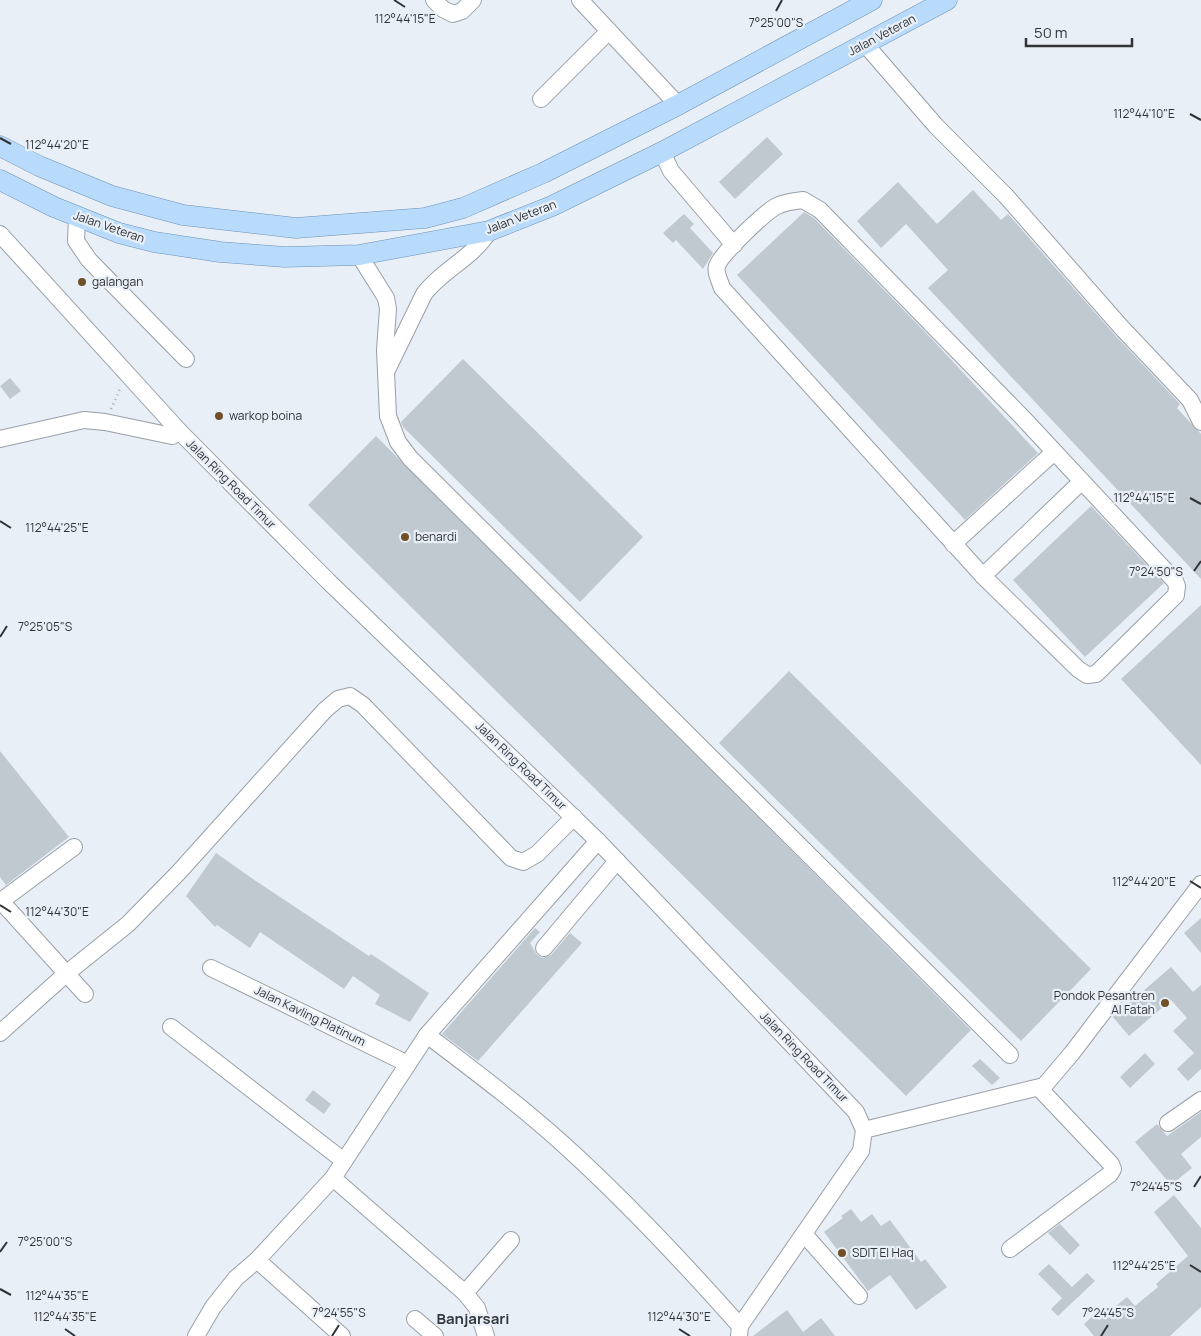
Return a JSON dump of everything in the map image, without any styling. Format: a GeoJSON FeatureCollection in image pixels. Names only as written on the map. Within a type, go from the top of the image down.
{"type":"FeatureCollection","features":[{"type":"Feature","properties":{"kind":"main road"},"geometry":{"type":"LineString","coordinates":[[0,146],[39,166],[112,196],[144,206],[211,220],[306,228],[416,219],[462,208],[543,173],[678,105],[872,0]]}},
{"type":"Feature","properties":{"kind":"main road","name":"Jalan Veteran"},"geometry":{"type":"LineString","coordinates":[[0,180],[77,217],[119,233],[184,248],[285,257],[359,255],[489,231],[667,163],[947,0]]}},
{"type":"Feature","properties":{"kind":"street"},"geometry":{"type":"LineString","coordinates":[[434,0],[443,10],[452,14],[462,11],[473,0]]}},
{"type":"Feature","properties":{"kind":"street"},"geometry":{"type":"LineString","coordinates":[[580,0],[678,105]]}},
{"type":"Feature","properties":{"kind":"street"},"geometry":{"type":"LineString","coordinates":[[541,99],[609,31]]}},
{"type":"Feature","properties":{"kind":"street"},"geometry":{"type":"LineString","coordinates":[[867,47],[936,126],[1006,196],[1121,327],[1190,400],[1201,422]]}},
{"type":"Feature","properties":{"kind":"street"},"geometry":{"type":"LineString","coordinates":[[667,163],[734,245]]}},
{"type":"Feature","properties":{"kind":"street"},"geometry":{"type":"LineString","coordinates":[[803,200],[813,204],[1016,412],[1053,453],[1172,576],[1177,586],[1176,595],[1096,674],[1087,675],[1078,669],[953,544],[722,288],[716,272],[717,266],[734,245],[774,208],[784,203],[803,200]]}},
{"type":"Feature","properties":{"kind":"street"},"geometry":{"type":"LineString","coordinates":[[77,217],[76,241],[89,260],[186,359]]}},
{"type":"Feature","properties":{"kind":"street"},"geometry":{"type":"LineString","coordinates":[[385,374],[419,303],[432,284],[474,251],[489,231]]}},
{"type":"Feature","properties":{"kind":"street","name":"Jalan Ring Road Timur"},"geometry":{"type":"LineString","coordinates":[[0,234],[180,432],[328,581],[598,841],[856,1112],[864,1130]]}},
{"type":"Feature","properties":{"kind":"street"},"geometry":{"type":"LineString","coordinates":[[359,255],[381,289],[388,309],[385,374],[388,416],[391,430],[410,458],[1010,1055]]}},
{"type":"Feature","properties":{"kind":"street"},"geometry":{"type":"LineString","coordinates":[[0,439],[68,422],[84,420],[105,422],[172,436],[180,432]]}},
{"type":"Feature","properties":{"kind":"street"},"geometry":{"type":"LineString","coordinates":[[953,544],[1053,453]]}},
{"type":"Feature","properties":{"kind":"street"},"geometry":{"type":"LineString","coordinates":[[983,576],[1081,482]]}},
{"type":"Feature","properties":{"kind":"street"},"geometry":{"type":"LineString","coordinates":[[0,1033],[66,973],[134,918],[179,872],[325,710],[338,699],[350,696],[363,705],[511,858],[523,862],[537,854],[574,817]]}},
{"type":"Feature","properties":{"kind":"street"},"geometry":{"type":"LineString","coordinates":[[200,1335],[213,1307],[236,1278],[257,1260],[333,1178],[427,1035],[598,841]]}},
{"type":"Feature","properties":{"kind":"street"},"geometry":{"type":"LineString","coordinates":[[74,847],[2,902],[85,994]]}},
{"type":"Feature","properties":{"kind":"street"},"geometry":{"type":"LineString","coordinates":[[544,948],[617,861]]}},
{"type":"Feature","properties":{"kind":"street"},"geometry":{"type":"LineString","coordinates":[[427,1035],[509,1098],[564,1144],[619,1198],[739,1331],[861,1151],[864,1130],[1039,1088],[1048,1083],[1201,884]]}},
{"type":"Feature","properties":{"kind":"street","name":"Jalan Kavling Platinum"},"geometry":{"type":"LineString","coordinates":[[211,968],[408,1064]]}},
{"type":"Feature","properties":{"kind":"street"},"geometry":{"type":"LineString","coordinates":[[171,1027],[344,1162]]}},
{"type":"Feature","properties":{"kind":"street"},"geometry":{"type":"LineString","coordinates":[[1010,1249],[1112,1172],[1111,1164],[1039,1088]]}},
{"type":"Feature","properties":{"kind":"street"},"geometry":{"type":"LineString","coordinates":[[1168,1123],[1201,1100]]}},
{"type":"Feature","properties":{"kind":"street"},"geometry":{"type":"LineString","coordinates":[[333,1178],[465,1293],[477,1308],[486,1336]]}},
{"type":"Feature","properties":{"kind":"street"},"geometry":{"type":"LineString","coordinates":[[804,1234],[859,1296]]}},
{"type":"Feature","properties":{"kind":"street"},"geometry":{"type":"LineString","coordinates":[[465,1293],[510,1240]]}},
{"type":"Feature","properties":{"kind":"street"},"geometry":{"type":"LineString","coordinates":[[257,1260],[342,1336]]}},
{"type":"Feature","properties":{"kind":"street"},"geometry":{"type":"LineString","coordinates":[[415,1319],[435,1336]]}},
{"type":"Feature","properties":{"kind":"path"},"geometry":{"type":"LineString","coordinates":[[105,422],[127,374]]}},
{"type":"Feature","properties":{"kind":"building"},"geometry":{"type":"Polygon","coordinates":[[[767,137],[783,154],[735,199],[719,182],[767,137]]]}},
{"type":"Feature","properties":{"kind":"building"},"geometry":{"type":"Polygon","coordinates":[[[898,182],[937,224],[973,190],[1001,220],[1008,214],[1114,334],[1180,404],[1177,408],[1201,434],[1201,579],[928,288],[948,270],[906,224],[881,248],[857,221],[898,182]]]}},
{"type":"Feature","properties":{"kind":"building"},"geometry":{"type":"Polygon","coordinates":[[[804,212],[814,218],[929,336],[1038,453],[965,520],[737,275],[804,212]]]}},
{"type":"Feature","properties":{"kind":"building"},"geometry":{"type":"Polygon","coordinates":[[[684,214],[694,224],[690,228],[713,253],[703,269],[676,240],[673,243],[663,233],[684,214]]]}},
{"type":"Feature","properties":{"kind":"building"},"geometry":{"type":"Polygon","coordinates":[[[463,359],[643,537],[580,602],[403,427],[401,422],[463,359]]]}},
{"type":"Feature","properties":{"kind":"building"},"geometry":{"type":"Polygon","coordinates":[[[10,378],[21,391],[10,399],[0,386],[10,378]]]}},
{"type":"Feature","properties":{"kind":"building"},"geometry":{"type":"Polygon","coordinates":[[[376,436],[971,1030],[906,1096],[308,505],[376,436]]]}},
{"type":"Feature","properties":{"kind":"building"},"geometry":{"type":"Polygon","coordinates":[[[1091,506],[1164,583],[1085,657],[1013,580],[1091,506]]]}},
{"type":"Feature","properties":{"kind":"building"},"geometry":{"type":"Polygon","coordinates":[[[1201,605],[1201,765],[1121,679],[1201,605]]]}},
{"type":"Feature","properties":{"kind":"building"},"geometry":{"type":"Polygon","coordinates":[[[789,671],[1091,969],[1021,1041],[719,743],[789,671]]]}},
{"type":"Feature","properties":{"kind":"building"},"geometry":{"type":"Polygon","coordinates":[[[0,751],[69,837],[6,885],[0,877],[0,751]]]}},
{"type":"Feature","properties":{"kind":"building"},"geometry":{"type":"Polygon","coordinates":[[[216,853],[369,956],[371,954],[429,993],[410,1022],[375,1004],[380,995],[353,976],[344,989],[260,932],[250,948],[217,925],[215,927],[186,896],[216,853]]]}},
{"type":"Feature","properties":{"kind":"building"},"geometry":{"type":"Polygon","coordinates":[[[1201,918],[1201,953],[1184,933],[1201,918]]]}},
{"type":"Feature","properties":{"kind":"building"},"geometry":{"type":"Polygon","coordinates":[[[535,928],[540,932],[530,943],[537,955],[542,958],[551,955],[570,933],[582,943],[478,1061],[442,1034],[535,928]]]}},
{"type":"Feature","properties":{"kind":"building"},"geometry":{"type":"Polygon","coordinates":[[[1171,967],[1193,992],[1201,985],[1201,1069],[1188,1081],[1177,1069],[1194,1053],[1173,1031],[1187,1018],[1171,1000],[1129,1036],[1113,1017],[1171,967]]]}},
{"type":"Feature","properties":{"kind":"building"},"geometry":{"type":"Polygon","coordinates":[[[1145,1053],[1155,1064],[1130,1088],[1120,1077],[1145,1053]]]}},
{"type":"Feature","properties":{"kind":"building"},"geometry":{"type":"Polygon","coordinates":[[[980,1059],[1000,1078],[992,1085],[972,1066],[980,1059]]]}},
{"type":"Feature","properties":{"kind":"building"},"geometry":{"type":"Polygon","coordinates":[[[313,1090],[331,1104],[324,1114],[305,1100],[313,1090]]]}},
{"type":"Feature","properties":{"kind":"building"},"geometry":{"type":"Polygon","coordinates":[[[1201,1112],[1201,1137],[1181,1154],[1192,1168],[1171,1185],[1135,1142],[1157,1124],[1167,1136],[1201,1112]]]}},
{"type":"Feature","properties":{"kind":"building"},"geometry":{"type":"Polygon","coordinates":[[[1174,1195],[1201,1228],[1201,1307],[1170,1336],[1094,1336],[1084,1324],[1094,1315],[1099,1320],[1127,1297],[1135,1306],[1158,1287],[1156,1284],[1188,1256],[1154,1212],[1174,1195]]]}},
{"type":"Feature","properties":{"kind":"building"},"geometry":{"type":"Polygon","coordinates":[[[851,1209],[861,1222],[872,1214],[881,1226],[890,1220],[921,1262],[925,1259],[947,1287],[916,1310],[890,1275],[868,1291],[824,1232],[843,1218],[841,1216],[851,1209]]]}},
{"type":"Feature","properties":{"kind":"building"},"geometry":{"type":"Polygon","coordinates":[[[1060,1224],[1080,1245],[1070,1255],[1048,1233],[1060,1224]]]}},
{"type":"Feature","properties":{"kind":"building"},"geometry":{"type":"Polygon","coordinates":[[[1049,1264],[1072,1287],[1087,1273],[1095,1281],[1058,1316],[1051,1309],[1062,1298],[1038,1274],[1049,1264]]]}},
{"type":"Feature","properties":{"kind":"building"},"geometry":{"type":"Polygon","coordinates":[[[787,1310],[803,1332],[821,1318],[835,1336],[753,1336],[787,1310]]]}},
{"type":"Feature","properties":{"kind":"place","name":"galangan"},"geometry":{"type":"Point","coordinates":[82,282]}},
{"type":"Feature","properties":{"kind":"place","name":"warkop boina"},"geometry":{"type":"Point","coordinates":[219,416]}},
{"type":"Feature","properties":{"kind":"place","name":"benardi"},"geometry":{"type":"Point","coordinates":[405,537]}},
{"type":"Feature","properties":{"kind":"place","name":"Pondok Pesantren Al Fatah"},"geometry":{"type":"Point","coordinates":[1165,1003]}},
{"type":"Feature","properties":{"kind":"place","name":"SDIT El Haq"},"geometry":{"type":"Point","coordinates":[842,1253]}},
{"type":"Feature","properties":{"kind":"district","name":"Banjarsari"},"geometry":{"type":"Point","coordinates":[473,1319]}}]}
